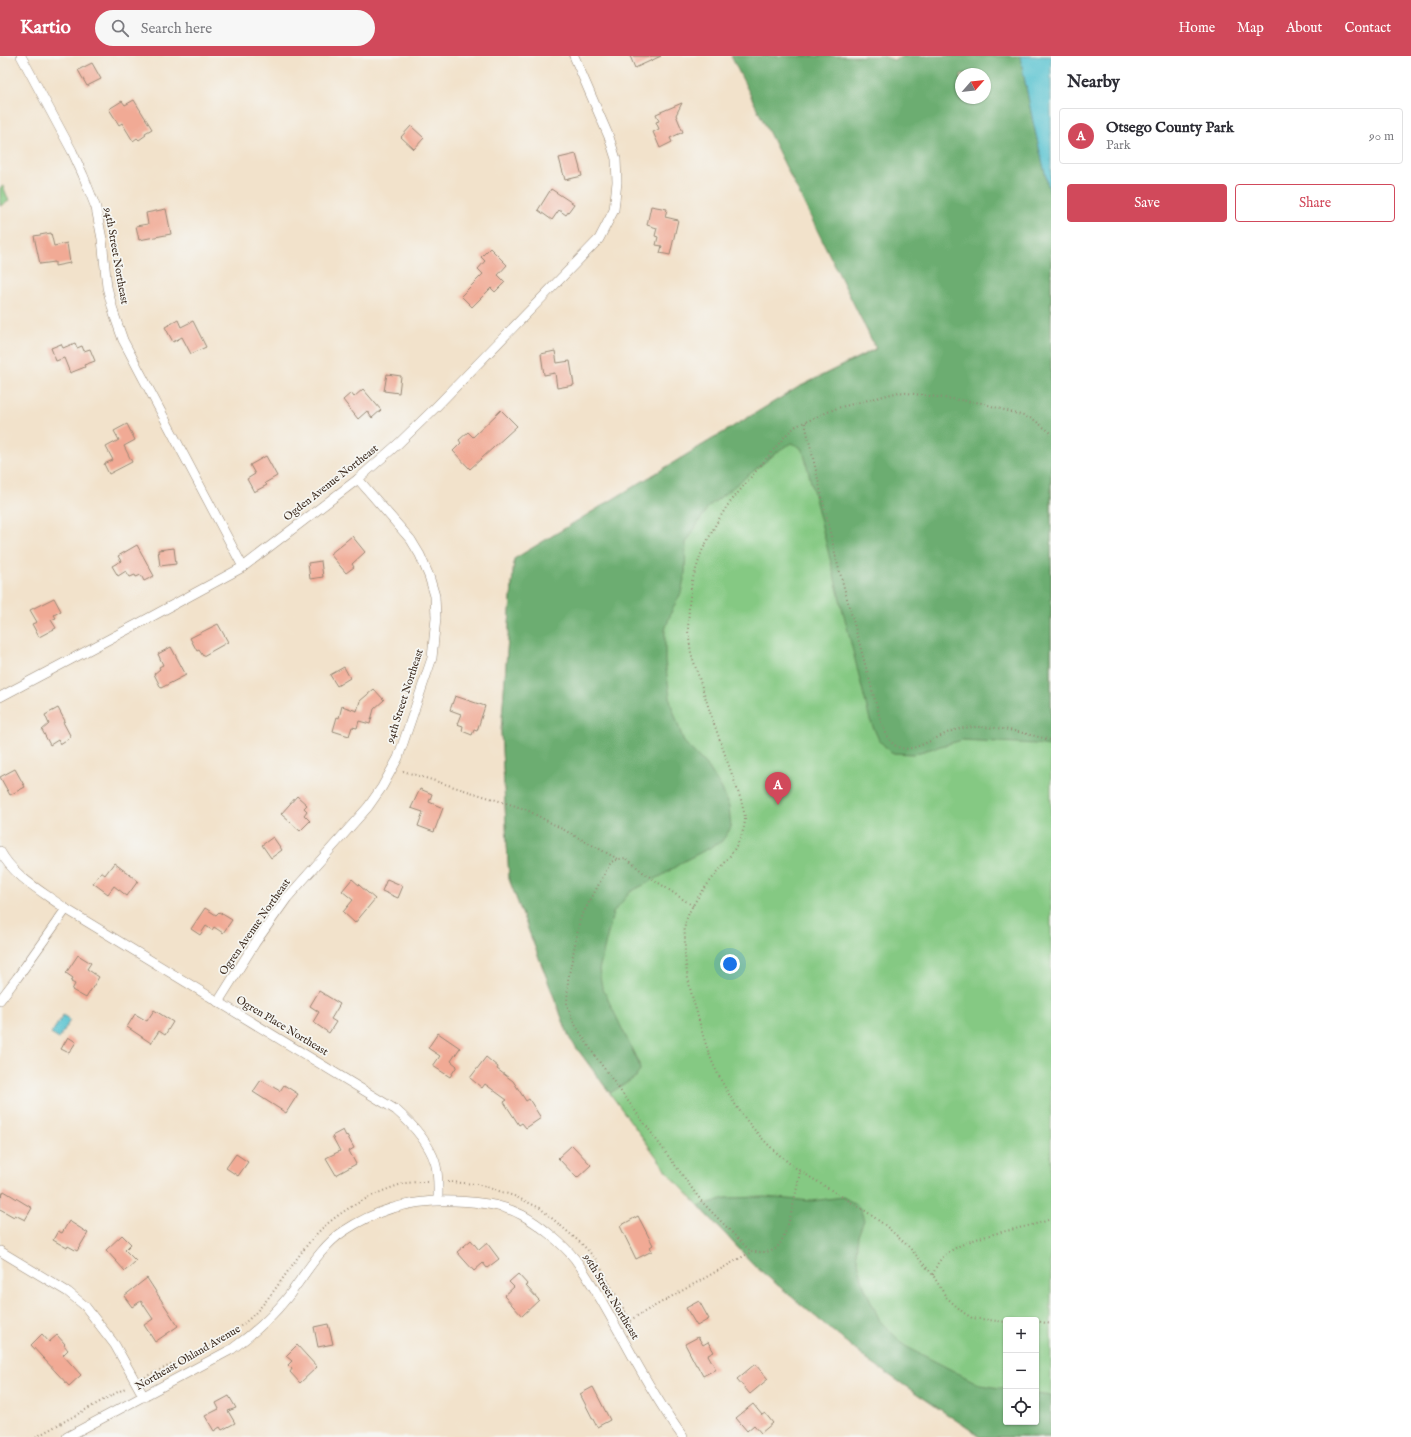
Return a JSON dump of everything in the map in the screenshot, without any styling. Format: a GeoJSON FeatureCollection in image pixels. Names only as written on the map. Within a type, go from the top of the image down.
{"type":"FeatureCollection","features":[{"type":"Feature","properties":{"kind":"street","name":"94th Street Northeast"},"geometry":{"type":"LineString","coordinates":[[21,56],[72,151],[84,176],[96,208],[102,239],[107,287],[123,340],[243,567]]}},
{"type":"Feature","properties":{"kind":"street","name":"Ogden Avenue Northeast"},"geometry":{"type":"LineString","coordinates":[[0,696],[243,567],[358,479],[399,443],[598,240],[614,210],[617,182],[616,159],[609,137],[574,56]]}},
{"type":"Feature","properties":{"kind":"street","name":"94th Street Northeast"},"geometry":{"type":"LineString","coordinates":[[330,850],[368,807],[398,758],[432,658],[436,618],[435,596],[429,576],[420,555],[411,540],[358,479]]}},
{"type":"Feature","properties":{"kind":"street","name":"Ogren Avenue Northeast"},"geometry":{"type":"LineString","coordinates":[[218,1002],[255,943],[287,898],[330,850]]}},
{"type":"Feature","properties":{"kind":"street","name":"Ogren Place Northeast"},"geometry":{"type":"LineString","coordinates":[[0,851],[10,867],[66,909],[396,1110],[411,1123],[430,1149],[436,1163],[438,1175],[438,1200]]}},
{"type":"Feature","properties":{"kind":"street"},"geometry":{"type":"LineString","coordinates":[[0,1000],[66,909]]}},
{"type":"Feature","properties":{"kind":"street","name":"Northeast Ohland Avenue"},"geometry":{"type":"LineString","coordinates":[[70,1436],[232,1349],[250,1337],[274,1314],[322,1251],[342,1231],[376,1213],[390,1208],[406,1204],[438,1200]]}},
{"type":"Feature","properties":{"kind":"street","name":"96th Street Northeast"},"geometry":{"type":"LineString","coordinates":[[438,1200],[472,1201],[498,1206],[522,1215],[553,1237],[574,1258],[591,1283],[651,1389],[683,1437]]}},
{"type":"Feature","properties":{"kind":"street"},"geometry":{"type":"LineString","coordinates":[[0,1251],[68,1292],[85,1306],[115,1345],[144,1397]]}},
{"type":"Feature","properties":{"kind":"path"},"geometry":{"type":"LineString","coordinates":[[1003,1322],[972,1318],[964,1314],[946,1297],[933,1275],[909,1247],[886,1226],[867,1212],[800,1171],[766,1144],[738,1109],[717,1072],[704,1038],[687,976],[684,954],[685,925],[693,906],[741,837],[745,821],[741,800],[710,715],[691,653],[688,631],[689,605],[692,581],[702,551],[716,524],[727,506],[785,436],[796,426],[837,408],[899,392],[982,403],[1033,419],[1051,433]]}},
{"type":"Feature","properties":{"kind":"path"},"geometry":{"type":"LineString","coordinates":[[804,423],[837,562],[881,722],[890,741],[895,746],[902,749],[912,748],[962,728],[998,728],[1051,740]]}},
{"type":"Feature","properties":{"kind":"path"},"geometry":{"type":"LineString","coordinates":[[392,767],[525,809],[619,859]]}},
{"type":"Feature","properties":{"kind":"path"},"geometry":{"type":"LineString","coordinates":[[693,906],[644,873],[626,858],[611,862],[580,919],[568,980],[567,1005],[574,1023],[595,1056],[702,1202],[751,1252]]}},
{"type":"Feature","properties":{"kind":"path"},"geometry":{"type":"LineString","coordinates":[[630,1320],[751,1252],[762,1252],[775,1249],[783,1240],[791,1213],[800,1171]]}},
{"type":"Feature","properties":{"kind":"path"},"geometry":{"type":"LineString","coordinates":[[142,1379],[208,1346],[247,1320],[268,1298],[309,1242],[317,1233],[334,1219],[353,1206],[374,1195],[403,1184],[427,1182]]}},
{"type":"Feature","properties":{"kind":"path"},"geometry":{"type":"LineString","coordinates":[[933,1275],[938,1263],[944,1256],[968,1242],[992,1234],[1051,1219]]}},
{"type":"Feature","properties":{"kind":"path"},"geometry":{"type":"LineString","coordinates":[[1039,1322],[1051,1324]]}},
{"type":"Feature","properties":{"kind":"path"},"geometry":{"type":"LineString","coordinates":[[36,1437],[129,1386]]}},
{"type":"Feature","properties":{"kind":"green space"},"geometry":{"type":"Polygon","coordinates":[[[731,56],[882,56],[894,60],[905,56],[1020,56],[1033,122],[1051,198],[1051,746],[962,740],[913,754],[891,753],[879,740],[870,720],[804,454],[800,447],[791,443],[780,450],[708,507],[686,543],[685,574],[681,593],[672,610],[665,630],[665,661],[671,704],[684,742],[709,768],[722,789],[729,807],[731,827],[721,842],[630,892],[613,913],[599,970],[602,987],[639,1064],[640,1070],[636,1077],[610,1093],[570,1039],[509,879],[501,731],[514,559],[797,388],[876,349],[731,56]]]}},
{"type":"Feature","properties":{"kind":"green space"},"geometry":{"type":"Polygon","coordinates":[[[3,186],[9,201],[0,206],[0,188],[3,186]]]}},
{"type":"Feature","properties":{"kind":"green space"},"geometry":{"type":"Polygon","coordinates":[[[1051,260],[1051,1437],[981,1437],[870,1362],[756,1267],[670,1175],[570,1039],[509,879],[501,731],[514,559],[797,388],[1051,260]]]}},
{"type":"Feature","properties":{"kind":"green space"},"geometry":{"type":"Polygon","coordinates":[[[765,1197],[811,1201],[843,1197],[856,1204],[860,1208],[864,1220],[858,1236],[856,1253],[864,1286],[880,1321],[905,1346],[981,1385],[1003,1389],[1003,1425],[1039,1425],[1039,1394],[1051,1396],[1051,1437],[981,1437],[870,1362],[756,1267],[699,1206],[726,1198],[765,1197]]]}},
{"type":"Feature","properties":{"kind":"water"},"geometry":{"type":"Polygon","coordinates":[[[1020,56],[1051,56],[1051,198],[1033,122],[1020,56]]]}},
{"type":"Feature","properties":{"kind":"water"},"geometry":{"type":"Polygon","coordinates":[[[63,1015],[70,1020],[59,1039],[51,1034],[63,1015]]]}},
{"type":"Feature","properties":{"kind":"building"},"geometry":{"type":"Polygon","coordinates":[[[630,56],[661,56],[635,68],[630,56]]]}},
{"type":"Feature","properties":{"kind":"building"},"geometry":{"type":"Polygon","coordinates":[[[92,63],[101,79],[87,86],[78,70],[92,63]]]}},
{"type":"Feature","properties":{"kind":"building"},"geometry":{"type":"Polygon","coordinates":[[[134,100],[152,129],[145,133],[146,135],[139,140],[137,138],[133,141],[122,123],[119,125],[109,109],[122,101],[125,105],[134,100]]]}},
{"type":"Feature","properties":{"kind":"building"},"geometry":{"type":"Polygon","coordinates":[[[682,103],[676,115],[683,132],[670,138],[672,142],[660,148],[653,132],[659,129],[656,122],[659,121],[656,114],[682,103]]]}},
{"type":"Feature","properties":{"kind":"building"},"geometry":{"type":"Polygon","coordinates":[[[411,126],[424,138],[414,149],[401,137],[411,126]]]}},
{"type":"Feature","properties":{"kind":"building"},"geometry":{"type":"Polygon","coordinates":[[[576,154],[582,176],[565,180],[559,158],[576,154]]]}},
{"type":"Feature","properties":{"kind":"building"},"geometry":{"type":"Polygon","coordinates":[[[551,189],[574,204],[566,215],[559,210],[552,220],[538,210],[551,189]]]}},
{"type":"Feature","properties":{"kind":"building"},"geometry":{"type":"Polygon","coordinates":[[[651,206],[667,209],[665,217],[678,220],[670,255],[660,253],[662,246],[656,245],[658,237],[655,236],[657,228],[647,225],[651,206]]]}},
{"type":"Feature","properties":{"kind":"building"},"geometry":{"type":"Polygon","coordinates":[[[166,209],[171,234],[139,240],[136,226],[148,224],[146,213],[166,209]]]}},
{"type":"Feature","properties":{"kind":"building"},"geometry":{"type":"Polygon","coordinates":[[[51,233],[54,246],[67,243],[70,263],[55,266],[55,262],[40,264],[34,236],[51,233]]]}},
{"type":"Feature","properties":{"kind":"building"},"geometry":{"type":"Polygon","coordinates":[[[490,248],[507,265],[498,275],[505,282],[495,292],[491,288],[472,307],[461,296],[483,274],[478,269],[485,261],[481,257],[490,248]]]}},
{"type":"Feature","properties":{"kind":"building"},"geometry":{"type":"Polygon","coordinates":[[[178,320],[181,327],[193,321],[206,347],[191,354],[182,337],[173,342],[165,327],[178,320]]]}},
{"type":"Feature","properties":{"kind":"building"},"geometry":{"type":"Polygon","coordinates":[[[75,343],[77,348],[82,346],[84,351],[90,349],[95,361],[70,373],[64,358],[56,361],[51,348],[61,344],[63,348],[75,343]]]}},
{"type":"Feature","properties":{"kind":"building"},"geometry":{"type":"Polygon","coordinates":[[[555,351],[557,363],[570,361],[574,385],[557,388],[555,373],[544,375],[541,354],[555,351]]]}},
{"type":"Feature","properties":{"kind":"building"},"geometry":{"type":"Polygon","coordinates":[[[387,374],[401,376],[399,393],[384,391],[387,374]]]}},
{"type":"Feature","properties":{"kind":"building"},"geometry":{"type":"Polygon","coordinates":[[[363,389],[381,410],[372,418],[367,411],[358,419],[343,400],[351,393],[354,397],[363,389]]]}},
{"type":"Feature","properties":{"kind":"building"},"geometry":{"type":"Polygon","coordinates":[[[501,410],[517,426],[470,469],[453,451],[461,443],[459,440],[468,432],[473,437],[501,410]]]}},
{"type":"Feature","properties":{"kind":"building"},"geometry":{"type":"Polygon","coordinates":[[[127,424],[135,440],[124,446],[132,462],[109,474],[104,464],[113,460],[106,447],[119,440],[114,431],[127,424]]]}},
{"type":"Feature","properties":{"kind":"building"},"geometry":{"type":"Polygon","coordinates":[[[266,456],[277,476],[265,483],[267,485],[254,492],[247,479],[255,474],[250,465],[266,456]]]}},
{"type":"Feature","properties":{"kind":"building"},"geometry":{"type":"Polygon","coordinates":[[[352,536],[365,552],[352,564],[354,567],[346,573],[330,554],[352,536]]]}},
{"type":"Feature","properties":{"kind":"building"},"geometry":{"type":"Polygon","coordinates":[[[137,545],[154,576],[144,581],[141,575],[130,577],[126,571],[118,576],[112,566],[121,561],[118,556],[137,545]]]}},
{"type":"Feature","properties":{"kind":"building"},"geometry":{"type":"Polygon","coordinates":[[[174,548],[176,564],[160,566],[158,550],[174,548]]]}},
{"type":"Feature","properties":{"kind":"building"},"geometry":{"type":"Polygon","coordinates":[[[321,561],[323,577],[310,579],[308,563],[321,561]]]}},
{"type":"Feature","properties":{"kind":"building"},"geometry":{"type":"Polygon","coordinates":[[[54,598],[61,611],[54,615],[56,618],[51,620],[56,628],[39,637],[32,624],[37,622],[30,610],[54,598]]]}},
{"type":"Feature","properties":{"kind":"building"},"geometry":{"type":"Polygon","coordinates":[[[218,624],[228,642],[203,656],[199,650],[197,651],[190,638],[218,624]]]}},
{"type":"Feature","properties":{"kind":"building"},"geometry":{"type":"Polygon","coordinates":[[[171,647],[186,675],[161,688],[154,674],[160,669],[159,667],[163,665],[158,654],[171,647]]]}},
{"type":"Feature","properties":{"kind":"building"},"geometry":{"type":"Polygon","coordinates":[[[344,667],[350,678],[337,686],[330,675],[344,667]]]}},
{"type":"Feature","properties":{"kind":"building"},"geometry":{"type":"Polygon","coordinates":[[[374,689],[384,700],[374,709],[370,724],[359,721],[357,728],[352,727],[349,736],[333,731],[337,717],[339,718],[342,706],[357,711],[360,701],[374,689]]]}},
{"type":"Feature","properties":{"kind":"building"},"geometry":{"type":"Polygon","coordinates":[[[455,696],[485,706],[477,731],[474,730],[472,735],[462,731],[463,726],[457,724],[461,714],[450,710],[455,696]]]}},
{"type":"Feature","properties":{"kind":"building"},"geometry":{"type":"Polygon","coordinates":[[[58,708],[71,737],[60,744],[58,740],[50,745],[42,730],[49,724],[45,715],[58,708]]]}},
{"type":"Feature","properties":{"kind":"building"},"geometry":{"type":"Polygon","coordinates":[[[15,769],[25,787],[10,795],[0,777],[15,769]]]}},
{"type":"Feature","properties":{"kind":"building"},"geometry":{"type":"Polygon","coordinates":[[[420,789],[432,794],[429,802],[443,808],[434,832],[418,826],[423,812],[411,808],[420,789]]]}},
{"type":"Feature","properties":{"kind":"building"},"geometry":{"type":"Polygon","coordinates":[[[297,796],[307,805],[304,808],[307,811],[304,815],[310,821],[300,831],[281,814],[297,796]]]}},
{"type":"Feature","properties":{"kind":"building"},"geometry":{"type":"Polygon","coordinates":[[[273,837],[282,850],[271,858],[262,845],[273,837]]]}},
{"type":"Feature","properties":{"kind":"building"},"geometry":{"type":"Polygon","coordinates":[[[114,863],[138,881],[127,896],[114,886],[108,894],[93,883],[101,872],[105,875],[114,863]]]}},
{"type":"Feature","properties":{"kind":"building"},"geometry":{"type":"Polygon","coordinates":[[[352,879],[375,899],[355,923],[343,912],[353,900],[342,891],[352,879]]]}},
{"type":"Feature","properties":{"kind":"building"},"geometry":{"type":"Polygon","coordinates":[[[387,879],[403,886],[398,898],[382,891],[387,879]]]}},
{"type":"Feature","properties":{"kind":"building"},"geometry":{"type":"Polygon","coordinates":[[[205,908],[216,915],[219,912],[232,920],[223,933],[214,927],[212,930],[206,926],[200,935],[191,929],[205,908]]]}},
{"type":"Feature","properties":{"kind":"building"},"geometry":{"type":"Polygon","coordinates":[[[78,955],[91,963],[87,969],[99,977],[86,998],[72,990],[75,984],[71,982],[73,978],[66,973],[78,955]]]}},
{"type":"Feature","properties":{"kind":"building"},"geometry":{"type":"Polygon","coordinates":[[[319,991],[340,1004],[331,1019],[336,1022],[329,1033],[313,1022],[319,1012],[310,1006],[319,991]]]}},
{"type":"Feature","properties":{"kind":"building"},"geometry":{"type":"Polygon","coordinates":[[[154,1010],[173,1022],[165,1035],[159,1031],[151,1043],[127,1027],[135,1014],[147,1021],[154,1010]]]}},
{"type":"Feature","properties":{"kind":"building"},"geometry":{"type":"Polygon","coordinates":[[[438,1033],[460,1048],[451,1061],[457,1066],[450,1077],[433,1066],[440,1056],[428,1048],[438,1033]]]}},
{"type":"Feature","properties":{"kind":"building"},"geometry":{"type":"Polygon","coordinates":[[[68,1037],[76,1042],[69,1053],[61,1049],[68,1037]]]}},
{"type":"Feature","properties":{"kind":"building"},"geometry":{"type":"Polygon","coordinates":[[[486,1057],[498,1067],[497,1069],[513,1081],[526,1101],[529,1099],[541,1118],[526,1128],[522,1123],[519,1125],[504,1102],[507,1100],[485,1084],[482,1088],[470,1078],[486,1057]]]}},
{"type":"Feature","properties":{"kind":"building"},"geometry":{"type":"Polygon","coordinates":[[[261,1080],[280,1091],[284,1085],[298,1094],[286,1113],[253,1092],[261,1080]]]}},
{"type":"Feature","properties":{"kind":"building"},"geometry":{"type":"Polygon","coordinates":[[[343,1130],[354,1148],[349,1151],[356,1164],[336,1175],[326,1158],[340,1151],[332,1136],[343,1130]]]}},
{"type":"Feature","properties":{"kind":"building"},"geometry":{"type":"Polygon","coordinates":[[[572,1145],[591,1165],[577,1178],[558,1158],[572,1145]]]}},
{"type":"Feature","properties":{"kind":"building"},"geometry":{"type":"Polygon","coordinates":[[[236,1154],[248,1162],[238,1176],[226,1168],[236,1154]]]}},
{"type":"Feature","properties":{"kind":"building"},"geometry":{"type":"Polygon","coordinates":[[[4,1191],[32,1208],[25,1220],[15,1215],[14,1217],[0,1209],[0,1198],[4,1191]]]}},
{"type":"Feature","properties":{"kind":"building"},"geometry":{"type":"Polygon","coordinates":[[[638,1216],[653,1245],[650,1247],[652,1251],[636,1259],[620,1226],[638,1216]]]}},
{"type":"Feature","properties":{"kind":"building"},"geometry":{"type":"Polygon","coordinates":[[[69,1221],[88,1233],[77,1251],[68,1246],[67,1248],[53,1240],[58,1231],[62,1233],[69,1221]]]}},
{"type":"Feature","properties":{"kind":"building"},"geometry":{"type":"Polygon","coordinates":[[[122,1235],[131,1244],[125,1250],[136,1261],[125,1271],[106,1250],[122,1235]]]}},
{"type":"Feature","properties":{"kind":"building"},"geometry":{"type":"Polygon","coordinates":[[[471,1240],[479,1250],[487,1243],[499,1259],[487,1268],[483,1263],[474,1271],[457,1252],[471,1240]]]}},
{"type":"Feature","properties":{"kind":"building"},"geometry":{"type":"Polygon","coordinates":[[[518,1274],[528,1285],[526,1286],[539,1300],[522,1316],[504,1296],[514,1287],[509,1282],[518,1274]]]}},
{"type":"Feature","properties":{"kind":"building"},"geometry":{"type":"Polygon","coordinates":[[[147,1278],[178,1326],[155,1342],[144,1325],[153,1319],[141,1301],[132,1307],[124,1296],[147,1278]]]}},
{"type":"Feature","properties":{"kind":"building"},"geometry":{"type":"Polygon","coordinates":[[[699,1301],[709,1319],[697,1326],[686,1308],[699,1301]]]}},
{"type":"Feature","properties":{"kind":"building"},"geometry":{"type":"Polygon","coordinates":[[[328,1324],[333,1344],[318,1347],[314,1327],[328,1324]]]}},
{"type":"Feature","properties":{"kind":"building"},"geometry":{"type":"Polygon","coordinates":[[[42,1334],[49,1342],[57,1335],[65,1344],[64,1345],[68,1350],[63,1355],[81,1375],[69,1386],[31,1345],[42,1334]]]}},
{"type":"Feature","properties":{"kind":"building"},"geometry":{"type":"Polygon","coordinates":[[[698,1337],[703,1345],[708,1342],[714,1352],[708,1355],[716,1369],[703,1376],[685,1344],[698,1337]]]}},
{"type":"Feature","properties":{"kind":"building"},"geometry":{"type":"Polygon","coordinates":[[[297,1345],[317,1367],[300,1383],[290,1372],[292,1369],[288,1365],[292,1361],[286,1356],[297,1345]]]}},
{"type":"Feature","properties":{"kind":"building"},"geometry":{"type":"Polygon","coordinates":[[[755,1364],[768,1379],[750,1394],[737,1379],[755,1364]]]}},
{"type":"Feature","properties":{"kind":"building"},"geometry":{"type":"Polygon","coordinates":[[[593,1387],[610,1420],[597,1427],[580,1394],[593,1387]]]}},
{"type":"Feature","properties":{"kind":"building"},"geometry":{"type":"Polygon","coordinates":[[[229,1396],[236,1408],[228,1411],[235,1423],[222,1430],[220,1427],[214,1431],[205,1416],[219,1409],[216,1403],[229,1396]]]}},
{"type":"Feature","properties":{"kind":"building"},"geometry":{"type":"Polygon","coordinates":[[[753,1404],[762,1415],[765,1413],[773,1423],[761,1433],[754,1425],[747,1431],[736,1418],[753,1404]]]}},
{"type":"Feature","properties":{"kind":"place","name":"Otsego County Park"},"geometry":{"type":"Point","coordinates":[778,805]}}]}
